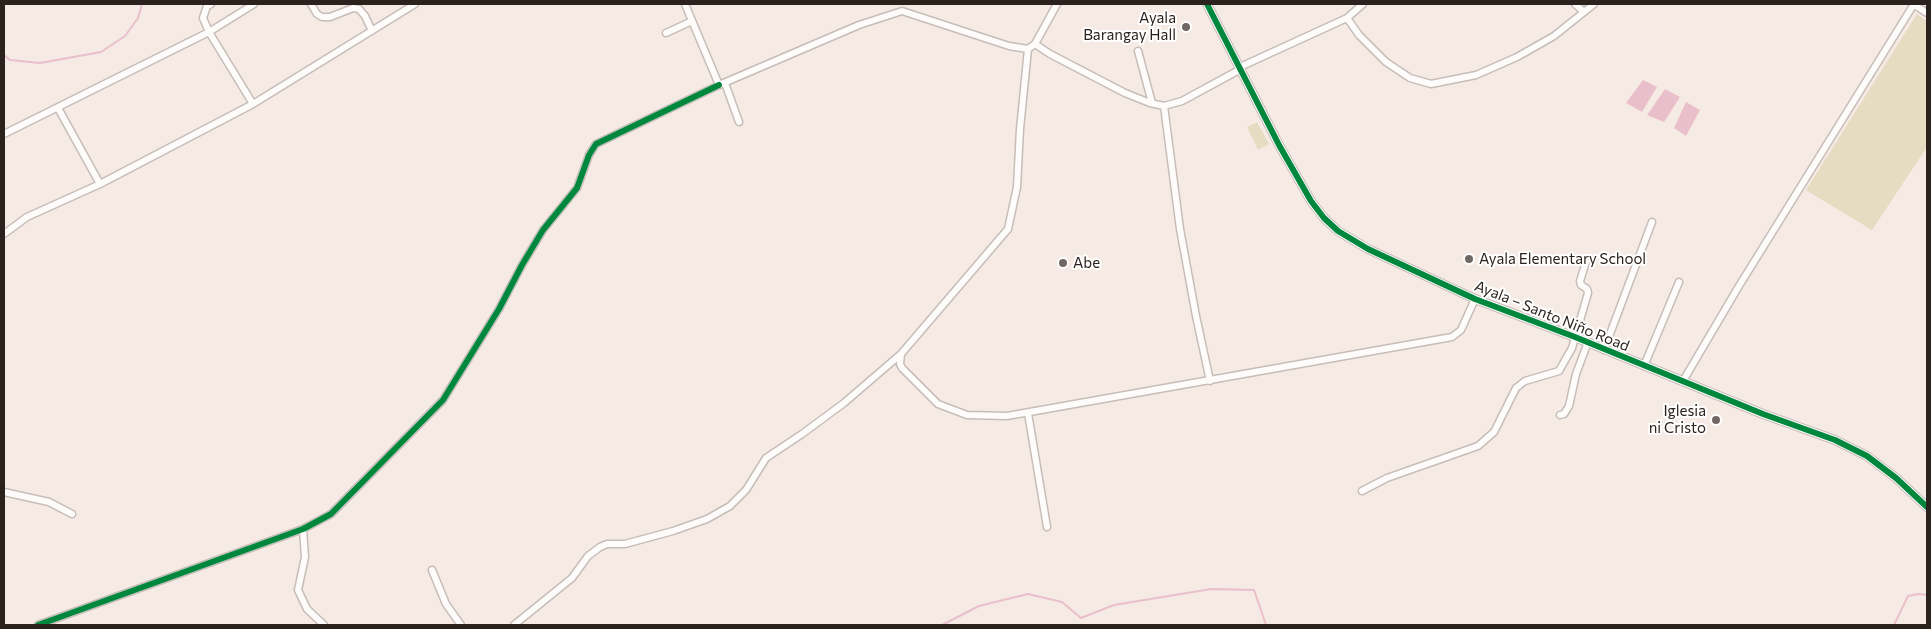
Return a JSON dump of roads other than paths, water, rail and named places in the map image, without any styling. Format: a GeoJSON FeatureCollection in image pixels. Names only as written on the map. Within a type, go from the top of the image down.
{"type":"FeatureCollection","features":[{"type":"Feature","properties":{"kind":"street"},"geometry":{"type":"LineString","coordinates":[[211,4],[207,6],[203,18],[209,32],[253,104]]}},
{"type":"Feature","properties":{"kind":"street"},"geometry":{"type":"LineString","coordinates":[[4,134],[209,32],[254,4]]}},
{"type":"Feature","properties":{"kind":"street"},"geometry":{"type":"LineString","coordinates":[[311,4],[317,14],[322,17],[353,8],[359,9],[365,16],[372,31]]}},
{"type":"Feature","properties":{"kind":"street"},"geometry":{"type":"LineString","coordinates":[[4,234],[27,217],[100,184],[253,104],[415,4]]}},
{"type":"Feature","properties":{"kind":"street"},"geometry":{"type":"LineString","coordinates":[[685,4],[739,122]]}},
{"type":"Feature","properties":{"kind":"street"},"geometry":{"type":"LineString","coordinates":[[38,625],[303,530],[331,514],[442,400],[499,309],[543,230],[577,188],[590,154],[596,144],[722,84],[904,7],[1009,46],[1028,49],[1035,44],[1056,4]]}},
{"type":"Feature","properties":{"kind":"street","name":"Ayala – Santo Niño Road"},"geometry":{"type":"LineString","coordinates":[[1207,4],[1279,145],[1311,201],[1324,218],[1338,231],[1368,249],[1475,299],[1588,342],[1763,414],[1835,440],[1867,456],[1896,478],[1927,507]]}},
{"type":"Feature","properties":{"kind":"street"},"geometry":{"type":"LineString","coordinates":[[1035,44],[1050,54],[1125,93],[1152,104],[1164,106],[1182,101],[1241,68],[1347,18],[1363,4]]}},
{"type":"Feature","properties":{"kind":"street"},"geometry":{"type":"LineString","coordinates":[[1576,4],[1584,12]]}},
{"type":"Feature","properties":{"kind":"street"},"geometry":{"type":"LineString","coordinates":[[1347,18],[1359,35],[1386,62],[1410,78],[1431,84],[1476,75],[1517,57],[1554,36],[1594,4]]}},
{"type":"Feature","properties":{"kind":"street"},"geometry":{"type":"LineString","coordinates":[[1683,381],[1739,286],[1913,4],[1927,12]]}},
{"type":"Feature","properties":{"kind":"street"},"geometry":{"type":"LineString","coordinates":[[666,34],[692,21]]}},
{"type":"Feature","properties":{"kind":"street"},"geometry":{"type":"LineString","coordinates":[[514,625],[572,578],[588,556],[600,547],[634,542],[673,531],[707,519],[730,506],[746,490],[766,458],[844,403],[902,354],[1008,229],[1017,187],[1020,129],[1028,49]]}},
{"type":"Feature","properties":{"kind":"street"},"geometry":{"type":"LineString","coordinates":[[1138,50],[1152,104]]}},
{"type":"Feature","properties":{"kind":"street"},"geometry":{"type":"LineString","coordinates":[[1164,106],[1182,239],[1210,380]]}},
{"type":"Feature","properties":{"kind":"street"},"geometry":{"type":"LineString","coordinates":[[58,108],[100,184]]}},
{"type":"Feature","properties":{"kind":"street"},"geometry":{"type":"LineString","coordinates":[[1604,350],[1652,222]]}},
{"type":"Feature","properties":{"kind":"street"},"geometry":{"type":"LineString","coordinates":[[1362,491],[1386,478],[1478,446],[1494,432],[1516,388],[1525,381],[1559,371],[1572,348],[1588,293],[1580,281],[1586,262]]}},
{"type":"Feature","properties":{"kind":"street"},"geometry":{"type":"LineString","coordinates":[[1644,366],[1679,282]]}},
{"type":"Feature","properties":{"kind":"street"},"geometry":{"type":"LineString","coordinates":[[902,354],[900,364],[902,368],[938,404],[967,415],[1007,416],[1452,338],[1461,330],[1475,299]]}},
{"type":"Feature","properties":{"kind":"street"},"geometry":{"type":"LineString","coordinates":[[1560,415],[1564,414],[1569,406],[1576,374],[1588,342]]}},
{"type":"Feature","properties":{"kind":"street"},"geometry":{"type":"LineString","coordinates":[[1028,413],[1047,527]]}},
{"type":"Feature","properties":{"kind":"street"},"geometry":{"type":"LineString","coordinates":[[4,492],[49,502],[72,514]]}},
{"type":"Feature","properties":{"kind":"street"},"geometry":{"type":"LineString","coordinates":[[303,530],[305,557],[298,590],[307,609],[324,625]]}},
{"type":"Feature","properties":{"kind":"street"},"geometry":{"type":"LineString","coordinates":[[432,570],[446,604],[461,625]]}},
{"type":"Feature","properties":{"kind":"waterway"},"geometry":{"type":"LineString","coordinates":[[4,55],[10,60],[40,63],[101,52],[125,36],[138,18],[142,4]]}},
{"type":"Feature","properties":{"kind":"waterway"},"geometry":{"type":"LineString","coordinates":[[942,625],[979,606],[1028,594],[1062,602],[1081,618],[1114,605],[1211,589],[1254,590],[1266,625]]}},
{"type":"Feature","properties":{"kind":"waterway"},"geometry":{"type":"LineString","coordinates":[[1894,625],[1908,596],[1927,595]]}},
{"type":"Feature","properties":{"kind":"place","name":"Ayala Barangay Hall"},"geometry":{"type":"Point","coordinates":[1186,27]}},
{"type":"Feature","properties":{"kind":"place","name":"Ayala Elementary School"},"geometry":{"type":"Point","coordinates":[1469,259]}},
{"type":"Feature","properties":{"kind":"place","name":"Abe"},"geometry":{"type":"Point","coordinates":[1063,263]}},
{"type":"Feature","properties":{"kind":"place","name":"Iglesia ni Cristo"},"geometry":{"type":"Point","coordinates":[1716,420]}}]}
